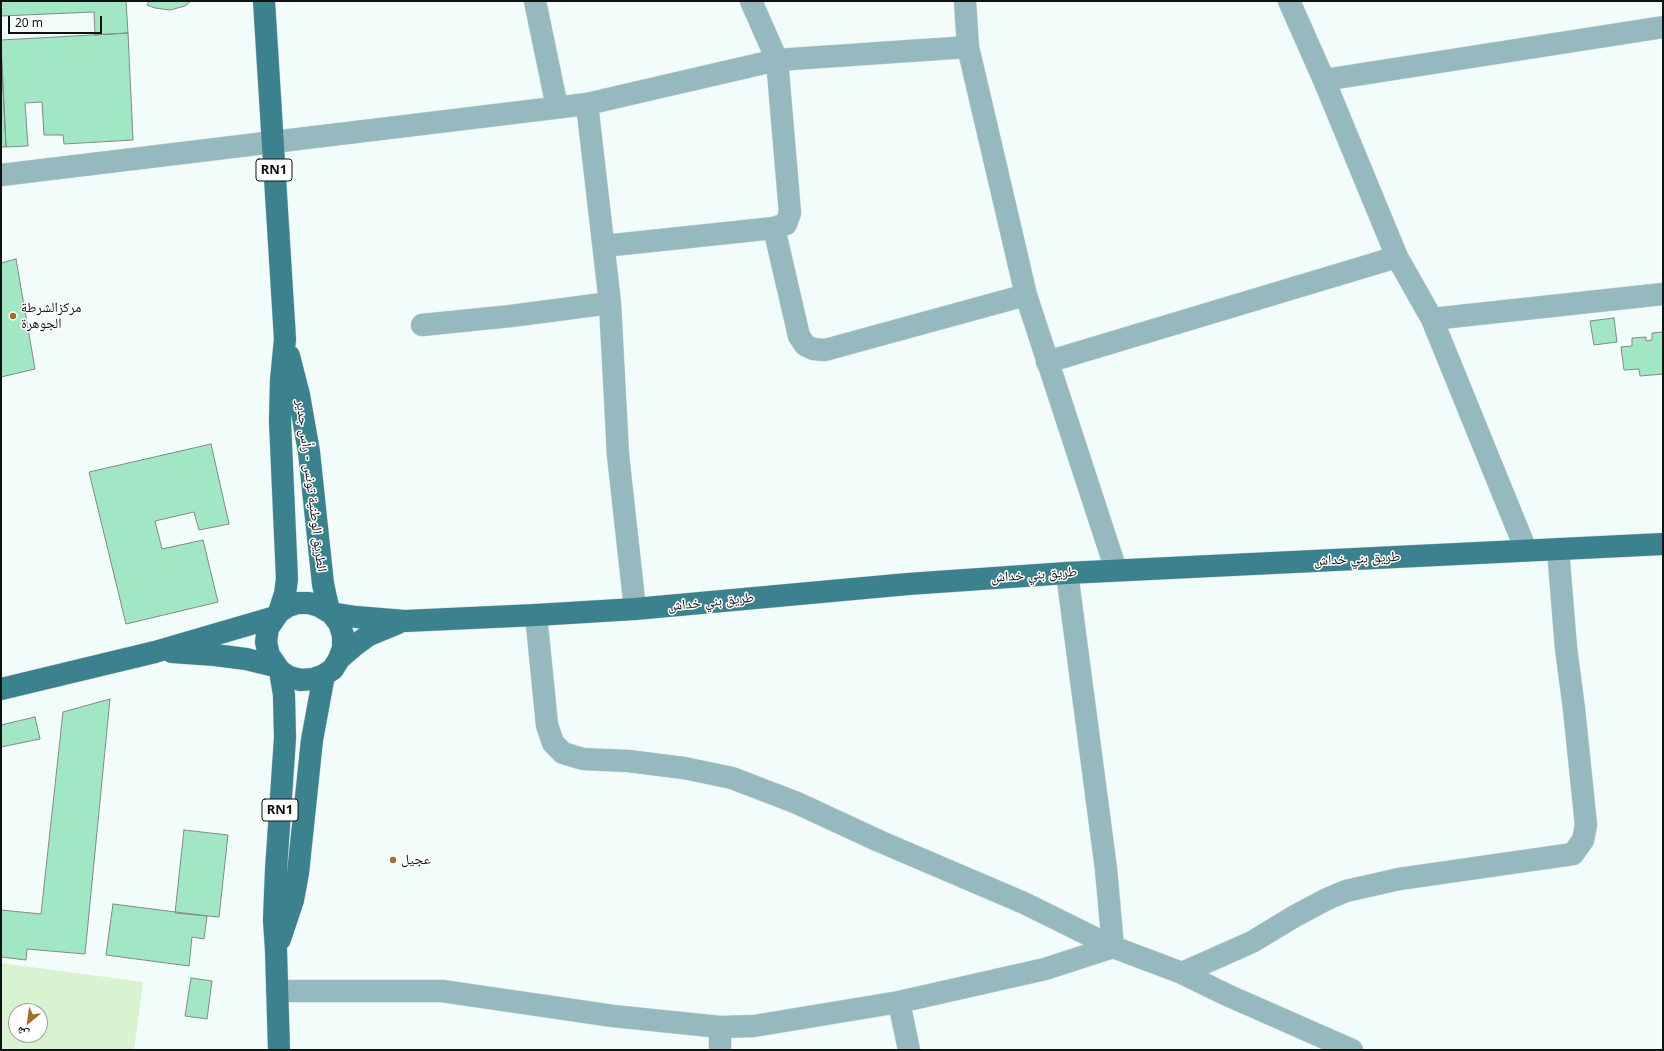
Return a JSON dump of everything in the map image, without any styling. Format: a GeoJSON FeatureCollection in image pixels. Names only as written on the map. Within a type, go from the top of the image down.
{"type":"FeatureCollection","features":[{"type":"Feature","properties":{"kind":"main road","name":"الطريق الوطنية تونس - رأس جدير"},"geometry":{"type":"LineString","coordinates":[[264,1],[285,339],[280,421],[286,579],[285,594],[277,615]]}},
{"type":"Feature","properties":{"kind":"main road","name":"الطريق الوطنية تونس - رأس جدير"},"geometry":{"type":"LineString","coordinates":[[285,339],[299,396],[310,452],[323,584],[330,612]]}},
{"type":"Feature","properties":{"kind":"main road","name":"طريق بني خداش"},"geometry":{"type":"LineString","coordinates":[[330,612],[356,617],[405,621],[536,615],[635,609],[900,584],[1067,573],[1663,544]]}},
{"type":"Feature","properties":{"kind":"main road"},"geometry":{"type":"LineString","coordinates":[[155,652],[185,652],[246,659],[278,669],[289,677],[301,680],[313,679],[324,675],[333,669],[343,648],[343,635],[339,623],[330,612],[309,603],[288,606],[277,615],[268,628],[266,642],[269,655],[278,669]]}},
{"type":"Feature","properties":{"kind":"main road"},"geometry":{"type":"LineString","coordinates":[[1,687],[155,652],[277,615]]}},
{"type":"Feature","properties":{"kind":"main road","name":"طريق بني خداش"},"geometry":{"type":"LineString","coordinates":[[339,659],[369,635],[405,621]]}},
{"type":"Feature","properties":{"kind":"main road","name":"RN1"},"geometry":{"type":"LineString","coordinates":[[278,669],[284,695],[285,738],[274,920],[279,1050]]}},
{"type":"Feature","properties":{"kind":"main road","name":"RN1"},"geometry":{"type":"LineString","coordinates":[[276,950],[286,925],[298,873],[312,740],[324,675]]}},
{"type":"Feature","properties":{"kind":"street"},"geometry":{"type":"LineString","coordinates":[[535,1],[557,107]]}},
{"type":"Feature","properties":{"kind":"street"},"geometry":{"type":"LineString","coordinates":[[604,246],[774,228],[786,224],[790,213],[777,60],[751,1]]}},
{"type":"Feature","properties":{"kind":"street"},"geometry":{"type":"LineString","coordinates":[[965,1],[968,47],[1026,295],[1116,570]]}},
{"type":"Feature","properties":{"kind":"street"},"geometry":{"type":"LineString","coordinates":[[1289,1],[1324,80],[1397,257],[1432,320],[1526,550]]}},
{"type":"Feature","properties":{"kind":"street"},"geometry":{"type":"LineString","coordinates":[[1324,80],[1663,27]]}},
{"type":"Feature","properties":{"kind":"street"},"geometry":{"type":"LineString","coordinates":[[1,175],[587,104],[777,60],[968,47]]}},
{"type":"Feature","properties":{"kind":"street"},"geometry":{"type":"LineString","coordinates":[[587,104],[610,303],[618,455],[635,609]]}},
{"type":"Feature","properties":{"kind":"street"},"geometry":{"type":"LineString","coordinates":[[774,228],[799,336],[804,345],[813,349],[825,350],[1026,295]]}},
{"type":"Feature","properties":{"kind":"street"},"geometry":{"type":"LineString","coordinates":[[1047,362],[1397,257]]}},
{"type":"Feature","properties":{"kind":"street"},"geometry":{"type":"LineString","coordinates":[[1432,320],[1663,294]]}},
{"type":"Feature","properties":{"kind":"street"},"geometry":{"type":"LineString","coordinates":[[422,325],[510,316],[610,303]]}},
{"type":"Feature","properties":{"kind":"street"},"geometry":{"type":"LineString","coordinates":[[1182,973],[1252,942],[1295,916],[1346,891],[1399,879],[1573,854],[1583,840],[1586,825],[1574,708],[1566,648],[1558,549]]}},
{"type":"Feature","properties":{"kind":"street"},"geometry":{"type":"LineString","coordinates":[[1067,573],[1105,862],[1114,947]]}},
{"type":"Feature","properties":{"kind":"street"},"geometry":{"type":"LineString","coordinates":[[536,615],[547,725],[553,744],[563,753],[582,759],[628,761],[684,768],[732,778],[797,803],[879,841],[1024,903],[1114,947],[1182,973],[1234,998],[1352,1050]]}},
{"type":"Feature","properties":{"kind":"street"},"geometry":{"type":"LineString","coordinates":[[277,991],[442,991],[613,1016],[720,1027],[754,1026],[899,1002],[1045,969],[1114,947]]}},
{"type":"Feature","properties":{"kind":"street"},"geometry":{"type":"LineString","coordinates":[[899,1002],[909,1050]]}},
{"type":"Feature","properties":{"kind":"street"},"geometry":{"type":"LineString","coordinates":[[720,1027],[720,1050]]}},
{"type":"Feature","properties":{"kind":"green space"},"geometry":{"type":"Polygon","coordinates":[[[1,963],[143,982],[134,1050],[1,1050],[1,963]]]}},
{"type":"Feature","properties":{"kind":"building"},"geometry":{"type":"Polygon","coordinates":[[[1,1],[126,1],[128,33],[95,35],[94,12],[1,16],[1,1]]]}},
{"type":"Feature","properties":{"kind":"building"},"geometry":{"type":"Polygon","coordinates":[[[149,1],[191,1],[185,6],[170,10],[155,8],[147,5],[149,1]]]}},
{"type":"Feature","properties":{"kind":"building"},"geometry":{"type":"Polygon","coordinates":[[[128,33],[133,140],[64,144],[63,135],[44,135],[42,102],[25,103],[28,146],[6,147],[1,40],[128,33]]]}},
{"type":"Feature","properties":{"kind":"building"},"geometry":{"type":"Polygon","coordinates":[[[1,50],[6,147],[1,147],[1,50]]]}},
{"type":"Feature","properties":{"kind":"building","name":"مركزالشرطة الجوهرة"},"geometry":{"type":"Polygon","coordinates":[[[16,259],[35,369],[1,377],[1,263],[16,259]]]}},
{"type":"Feature","properties":{"kind":"building"},"geometry":{"type":"Polygon","coordinates":[[[1614,318],[1617,342],[1594,345],[1590,321],[1614,318]]]}},
{"type":"Feature","properties":{"kind":"building"},"geometry":{"type":"Polygon","coordinates":[[[1663,332],[1663,374],[1640,376],[1639,369],[1624,370],[1621,347],[1632,346],[1632,338],[1646,337],[1646,341],[1652,340],[1652,333],[1663,332]]]}},
{"type":"Feature","properties":{"kind":"building"},"geometry":{"type":"Polygon","coordinates":[[[211,444],[229,524],[199,530],[194,512],[155,521],[162,549],[203,540],[218,602],[126,624],[89,472],[211,444]]]}},
{"type":"Feature","properties":{"kind":"building"},"geometry":{"type":"Polygon","coordinates":[[[110,699],[85,954],[27,949],[26,960],[1,957],[1,910],[41,914],[63,712],[110,699]]]}},
{"type":"Feature","properties":{"kind":"building"},"geometry":{"type":"Polygon","coordinates":[[[35,717],[40,739],[1,747],[1,725],[35,717]]]}},
{"type":"Feature","properties":{"kind":"building"},"geometry":{"type":"Polygon","coordinates":[[[184,830],[228,835],[219,917],[175,913],[184,830]]]}},
{"type":"Feature","properties":{"kind":"building"},"geometry":{"type":"Polygon","coordinates":[[[113,904],[207,916],[204,939],[192,937],[189,966],[106,955],[113,904]]]}},
{"type":"Feature","properties":{"kind":"building"},"geometry":{"type":"Polygon","coordinates":[[[191,978],[212,981],[207,1019],[185,1016],[191,978]]]}},
{"type":"Feature","properties":{"kind":"place","name":"مركزالشرطة الجوهرة"},"geometry":{"type":"Point","coordinates":[13,316]}},
{"type":"Feature","properties":{"kind":"place","name":"عجيل"},"geometry":{"type":"Point","coordinates":[393,860]}}]}
